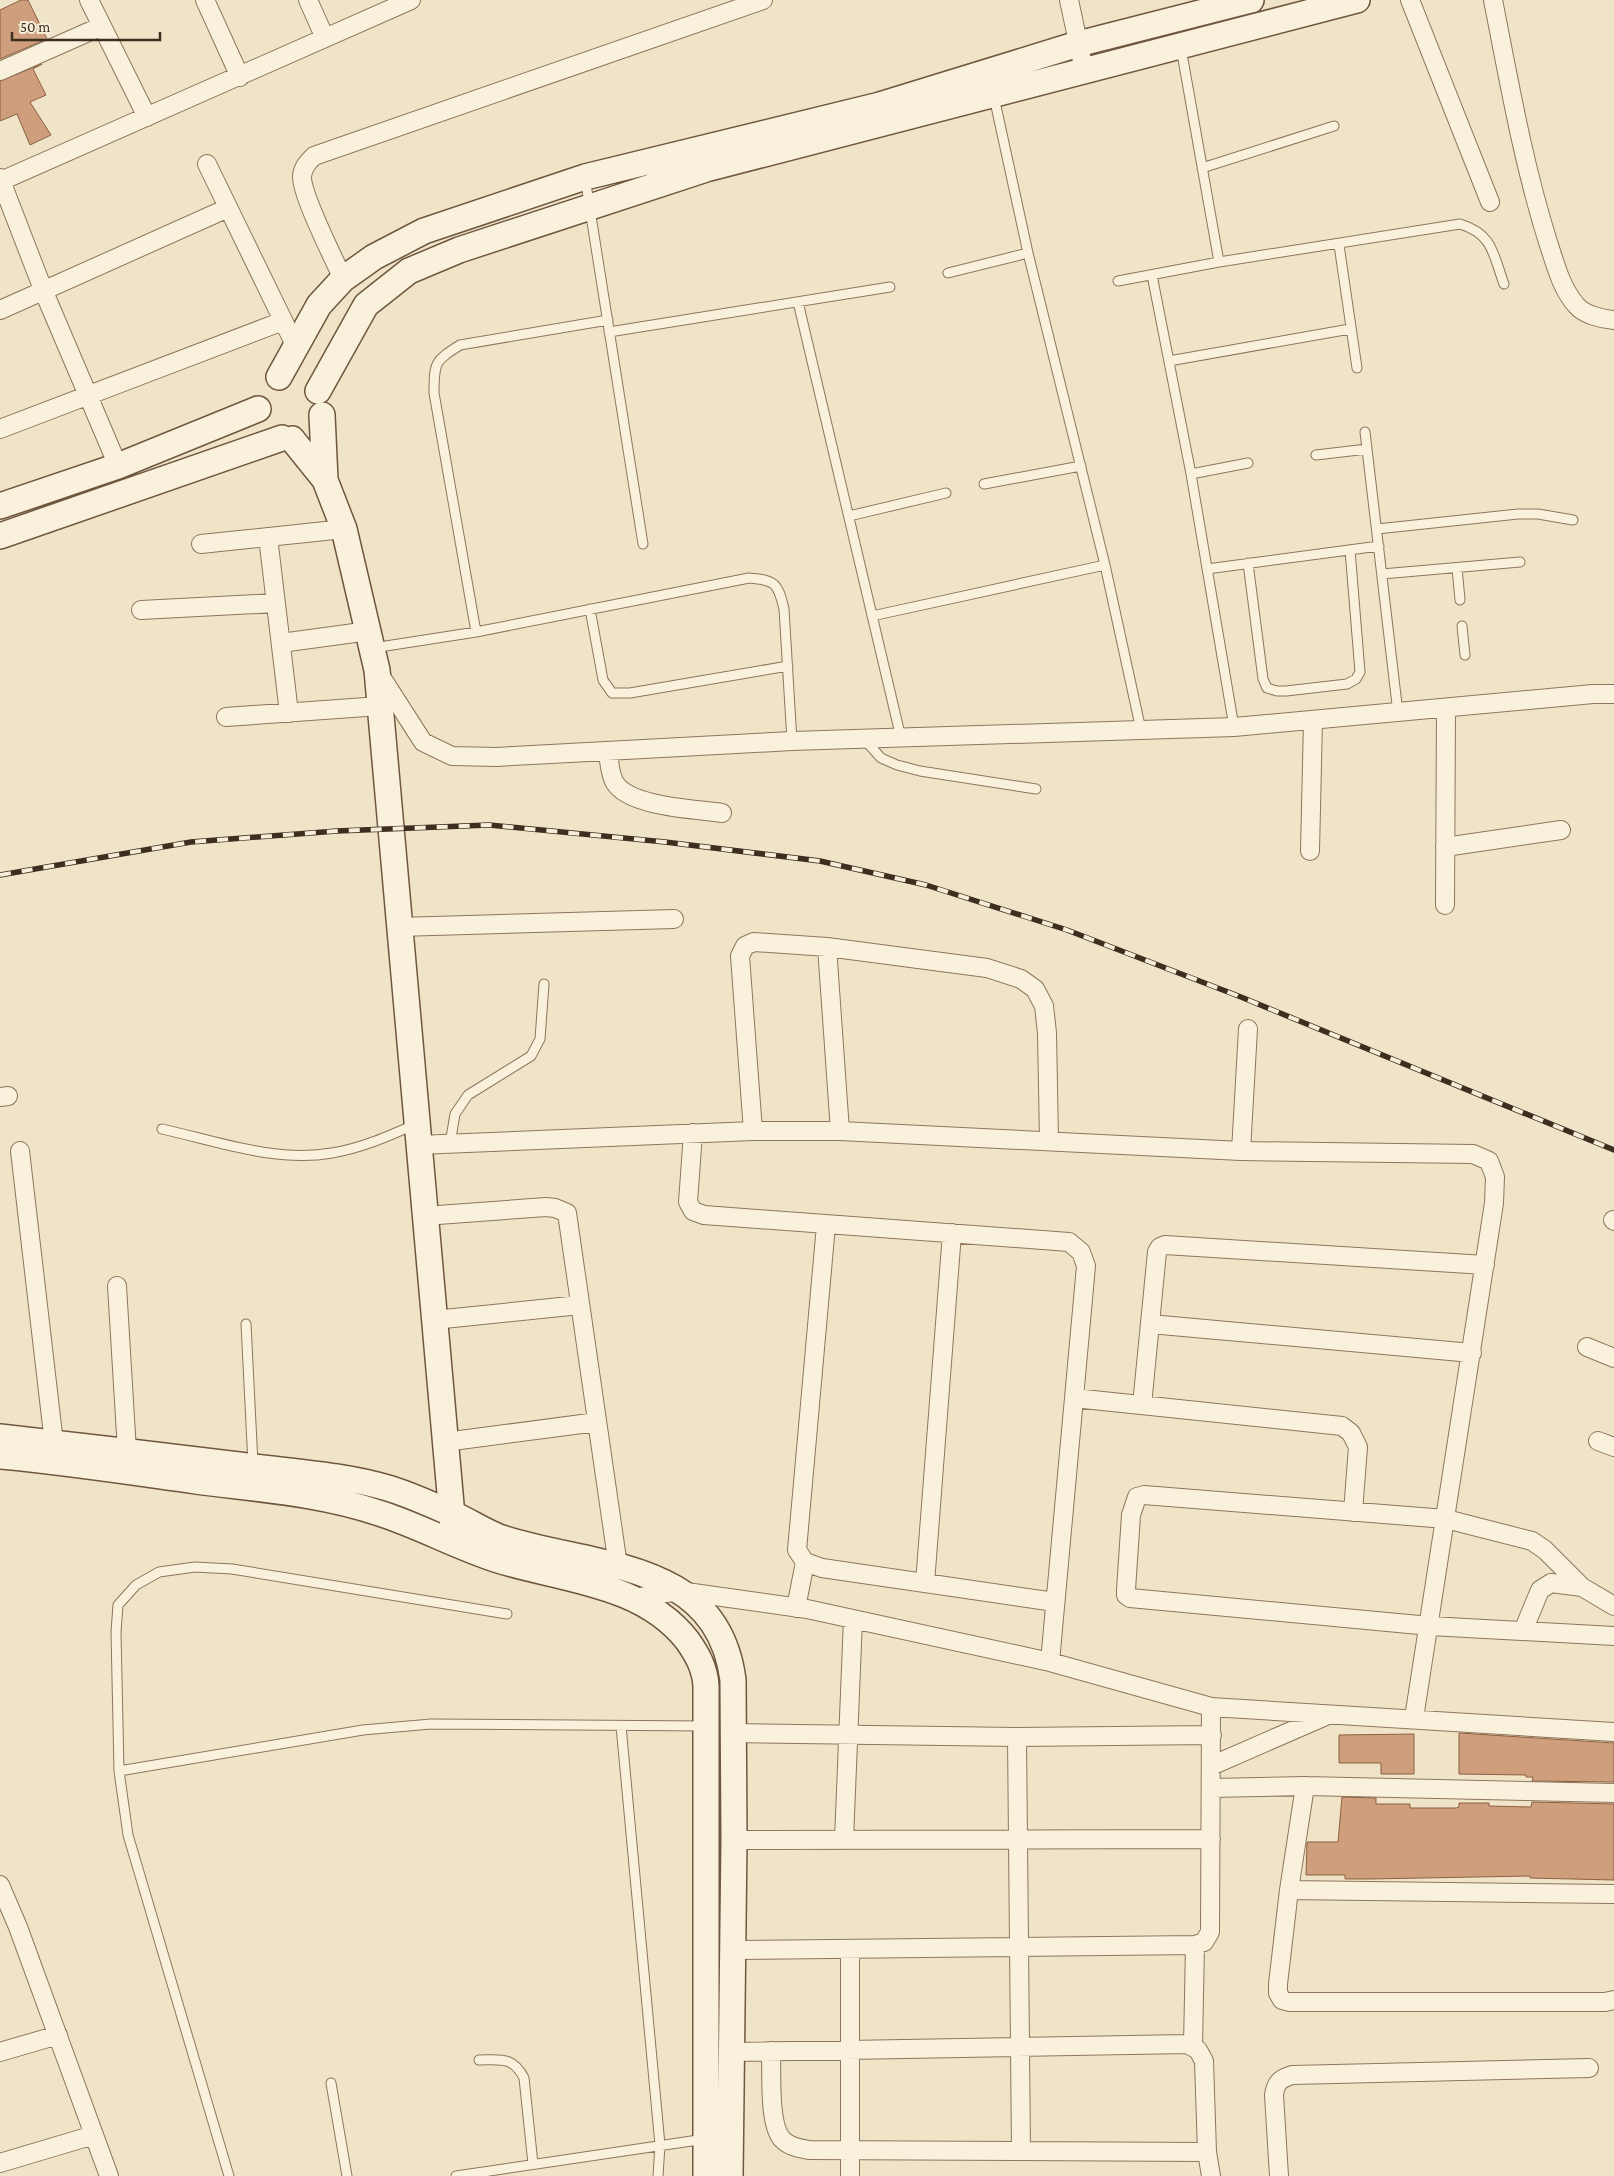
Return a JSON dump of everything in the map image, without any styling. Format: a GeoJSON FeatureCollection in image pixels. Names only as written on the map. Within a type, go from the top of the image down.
{"type":"FeatureCollection","features":[{"type":"Feature","properties":{"kind":"main road"},"geometry":{"type":"LineString","coordinates":[[325,480],[287,438],[265,427],[258,408],[264,389],[279,377],[295,345],[319,305],[343,279],[374,257],[424,231],[585,177],[880,105],[1078,44],[1251,0]]}},
{"type":"Feature","properties":{"kind":"main road"},"geometry":{"type":"LineString","coordinates":[[318,391],[366,305],[409,271],[459,250],[706,169],[1181,44],[1357,0]]}},
{"type":"Feature","properties":{"kind":"main road"},"geometry":{"type":"LineString","coordinates":[[279,377],[299,376],[308,380],[318,391],[323,406],[325,480],[344,529],[373,650],[380,706],[424,1216],[456,1544]]}},
{"type":"Feature","properties":{"kind":"main road"},"geometry":{"type":"LineString","coordinates":[[0,506],[118,466],[258,408]]}},
{"type":"Feature","properties":{"kind":"main road"},"geometry":{"type":"LineString","coordinates":[[0,536],[287,438],[302,437],[311,432],[322,415]]}},
{"type":"Feature","properties":{"kind":"main road"},"geometry":{"type":"LineString","coordinates":[[0,1438],[318,1474],[390,1489],[452,1514],[498,1536],[618,1566],[661,1580],[679,1591],[708,1614],[724,1646],[733,1680],[734,1840],[730,2176]]}},
{"type":"Feature","properties":{"kind":"main road"},"geometry":{"type":"LineString","coordinates":[[0,1456],[315,1496],[379,1512],[456,1544],[518,1566],[612,1590],[634,1598],[668,1620],[681,1632],[697,1656],[705,1675],[706,2176]]}},
{"type":"Feature","properties":{"kind":"street"},"geometry":{"type":"LineString","coordinates":[[89,0],[147,117]]}},
{"type":"Feature","properties":{"kind":"street"},"geometry":{"type":"LineString","coordinates":[[205,0],[240,77]]}},
{"type":"Feature","properties":{"kind":"street"},"geometry":{"type":"LineString","coordinates":[[308,0],[325,38]]}},
{"type":"Feature","properties":{"kind":"street"},"geometry":{"type":"LineString","coordinates":[[118,466],[86,396],[1,179],[240,77],[411,0]]}},
{"type":"Feature","properties":{"kind":"street"},"geometry":{"type":"LineString","coordinates":[[343,279],[305,193],[302,177],[304,167],[314,156],[763,0]]}},
{"type":"Feature","properties":{"kind":"street"},"geometry":{"type":"LineString","coordinates":[[1069,0],[1084,70]]}},
{"type":"Feature","properties":{"kind":"street"},"geometry":{"type":"LineString","coordinates":[[1410,0],[1490,202]]}},
{"type":"Feature","properties":{"kind":"street"},"geometry":{"type":"LineString","coordinates":[[1493,0],[1531,189],[1556,265],[1568,293],[1577,307],[1600,318],[1614,320]]}},
{"type":"Feature","properties":{"kind":"street"},"geometry":{"type":"LineString","coordinates":[[0,71],[102,26]]}},
{"type":"Feature","properties":{"kind":"street"},"geometry":{"type":"LineString","coordinates":[[207,164],[295,345]]}},
{"type":"Feature","properties":{"kind":"street"},"geometry":{"type":"LineString","coordinates":[[0,310],[44,292],[228,208]]}},
{"type":"Feature","properties":{"kind":"street"},"geometry":{"type":"LineString","coordinates":[[0,429],[283,321]]}},
{"type":"Feature","properties":{"kind":"street"},"geometry":{"type":"LineString","coordinates":[[201,544],[344,529]]}},
{"type":"Feature","properties":{"kind":"street"},"geometry":{"type":"LineString","coordinates":[[268,537],[289,713]]}},
{"type":"Feature","properties":{"kind":"street"},"geometry":{"type":"LineString","coordinates":[[141,610],[276,602]]}},
{"type":"Feature","properties":{"kind":"street"},"geometry":{"type":"LineString","coordinates":[[281,643],[373,650],[423,742],[452,756],[496,757],[792,741],[1234,727],[1593,694],[1614,694]]}},
{"type":"Feature","properties":{"kind":"street"},"geometry":{"type":"LineString","coordinates":[[226,717],[380,706]]}},
{"type":"Feature","properties":{"kind":"street"},"geometry":{"type":"LineString","coordinates":[[1445,905],[1446,709]]}},
{"type":"Feature","properties":{"kind":"street"},"geometry":{"type":"LineString","coordinates":[[1310,851],[1313,720]]}},
{"type":"Feature","properties":{"kind":"street"},"geometry":{"type":"LineString","coordinates":[[608,752],[615,783],[626,794],[647,802],[722,814]]}},
{"type":"Feature","properties":{"kind":"street"},"geometry":{"type":"LineString","coordinates":[[1445,847],[1561,830]]}},
{"type":"Feature","properties":{"kind":"street"},"geometry":{"type":"LineString","coordinates":[[399,927],[674,920]]}},
{"type":"Feature","properties":{"kind":"street"},"geometry":{"type":"LineString","coordinates":[[753,1131],[740,956],[745,946],[754,942],[827,946],[988,968],[1021,980],[1035,989],[1044,1006],[1047,1033],[1049,1140]]}},
{"type":"Feature","properties":{"kind":"street"},"geometry":{"type":"LineString","coordinates":[[827,946],[840,1131]]}},
{"type":"Feature","properties":{"kind":"street"},"geometry":{"type":"LineString","coordinates":[[1241,1151],[1248,1029]]}},
{"type":"Feature","properties":{"kind":"street"},"geometry":{"type":"LineString","coordinates":[[417,1135],[450,1144],[692,1133],[840,1131],[1241,1151],[1473,1154],[1489,1161],[1495,1177],[1494,1204],[1430,1626],[1414,1718]]}},
{"type":"Feature","properties":{"kind":"street"},"geometry":{"type":"LineString","coordinates":[[692,1133],[688,1202],[692,1211],[719,1217],[1070,1242],[1081,1252],[1086,1266],[1050,1662]]}},
{"type":"Feature","properties":{"kind":"street"},"geometry":{"type":"LineString","coordinates":[[20,1151],[54,1443]]}},
{"type":"Feature","properties":{"kind":"street"},"geometry":{"type":"LineString","coordinates":[[424,1216],[546,1207],[563,1210],[567,1213],[618,1566]]}},
{"type":"Feature","properties":{"kind":"street"},"geometry":{"type":"LineString","coordinates":[[826,1225],[797,1550],[805,1562],[822,1568],[1055,1602]]}},
{"type":"Feature","properties":{"kind":"street"},"geometry":{"type":"LineString","coordinates":[[925,1583],[952,1233]]}},
{"type":"Feature","properties":{"kind":"street"},"geometry":{"type":"LineString","coordinates":[[1142,1405],[1157,1252],[1160,1247],[1165,1245],[1485,1265]]}},
{"type":"Feature","properties":{"kind":"street"},"geometry":{"type":"LineString","coordinates":[[117,1286],[127,1451]]}},
{"type":"Feature","properties":{"kind":"street"},"geometry":{"type":"LineString","coordinates":[[434,1320],[580,1305]]}},
{"type":"Feature","properties":{"kind":"street"},"geometry":{"type":"LineString","coordinates":[[1150,1324],[1472,1353]]}},
{"type":"Feature","properties":{"kind":"street"},"geometry":{"type":"LineString","coordinates":[[1587,1347],[1614,1358]]}},
{"type":"Feature","properties":{"kind":"street"},"geometry":{"type":"LineString","coordinates":[[1074,1398],[1342,1426],[1351,1433],[1358,1447],[1353,1512]]}},
{"type":"Feature","properties":{"kind":"street"},"geometry":{"type":"LineString","coordinates":[[445,1442],[597,1422]]}},
{"type":"Feature","properties":{"kind":"street"},"geometry":{"type":"LineString","coordinates":[[1614,1606],[1582,1586],[1545,1550],[1532,1541],[1446,1519],[1144,1495],[1137,1497],[1131,1516],[1126,1595],[1137,1599],[1430,1626],[1614,1636]]}},
{"type":"Feature","properties":{"kind":"street"},"geometry":{"type":"LineString","coordinates":[[796,1608],[805,1562]]}},
{"type":"Feature","properties":{"kind":"street"},"geometry":{"type":"LineString","coordinates":[[1522,1631],[1540,1590],[1551,1583],[1582,1586]]}},
{"type":"Feature","properties":{"kind":"street"},"geometry":{"type":"LineString","coordinates":[[634,1598],[679,1591],[796,1608],[1050,1662],[1211,1706],[1614,1732]]}},
{"type":"Feature","properties":{"kind":"street"},"geometry":{"type":"LineString","coordinates":[[844,1840],[853,1619]]}},
{"type":"Feature","properties":{"kind":"street"},"geometry":{"type":"LineString","coordinates":[[732,1950],[1195,1945],[1204,1942],[1210,1932],[1211,1706]]}},
{"type":"Feature","properties":{"kind":"street"},"geometry":{"type":"LineString","coordinates":[[1211,1766],[1332,1714]]}},
{"type":"Feature","properties":{"kind":"street"},"geometry":{"type":"LineString","coordinates":[[734,1733],[1017,1737],[1212,1735]]}},
{"type":"Feature","properties":{"kind":"street"},"geometry":{"type":"LineString","coordinates":[[1017,1737],[1021,2151]]}},
{"type":"Feature","properties":{"kind":"street"},"geometry":{"type":"LineString","coordinates":[[1211,1788],[1305,1786],[1614,1793]]}},
{"type":"Feature","properties":{"kind":"street"},"geometry":{"type":"LineString","coordinates":[[1305,1786],[1289,1890],[1278,1984],[1278,1994],[1282,2000],[1290,2002],[1605,2002],[1614,2000]]}},
{"type":"Feature","properties":{"kind":"street"},"geometry":{"type":"LineString","coordinates":[[734,1840],[1210,1839]]}},
{"type":"Feature","properties":{"kind":"street"},"geometry":{"type":"LineString","coordinates":[[0,1885],[18,1927],[109,2176]]}},
{"type":"Feature","properties":{"kind":"street"},"geometry":{"type":"LineString","coordinates":[[1289,1890],[1614,1894]]}},
{"type":"Feature","properties":{"kind":"street"},"geometry":{"type":"LineString","coordinates":[[1195,1945],[1194,2046],[1204,2061],[1207,2152],[1211,2176]]}},
{"type":"Feature","properties":{"kind":"street"},"geometry":{"type":"LineString","coordinates":[[850,1949],[850,2176]]}},
{"type":"Feature","properties":{"kind":"street"},"geometry":{"type":"LineString","coordinates":[[0,2052],[58,2034]]}},
{"type":"Feature","properties":{"kind":"street"},"geometry":{"type":"LineString","coordinates":[[731,2052],[1187,2044],[1198,2050]]}},
{"type":"Feature","properties":{"kind":"street"},"geometry":{"type":"LineString","coordinates":[[771,2051],[775,2127],[782,2139],[792,2146],[809,2150],[1207,2152]]}},
{"type":"Feature","properties":{"kind":"street"},"geometry":{"type":"LineString","coordinates":[[1279,2176],[1274,2095],[1276,2084],[1282,2078],[1292,2075],[1589,2068]]}},
{"type":"Feature","properties":{"kind":"street"},"geometry":{"type":"LineString","coordinates":[[0,2163],[94,2135]]}},
{"type":"Feature","properties":{"kind":"lane"},"geometry":{"type":"LineString","coordinates":[[1181,44],[1219,262]]}},
{"type":"Feature","properties":{"kind":"lane"},"geometry":{"type":"LineString","coordinates":[[993,94],[1028,253],[1105,565],[1141,730]]}},
{"type":"Feature","properties":{"kind":"lane"},"geometry":{"type":"LineString","coordinates":[[1202,168],[1334,126]]}},
{"type":"Feature","properties":{"kind":"lane"},"geometry":{"type":"LineString","coordinates":[[585,177],[644,544]]}},
{"type":"Feature","properties":{"kind":"lane"},"geometry":{"type":"LineString","coordinates":[[1118,281],[1219,262],[1460,224],[1476,229],[1488,241],[1504,284]]}},
{"type":"Feature","properties":{"kind":"lane"},"geometry":{"type":"LineString","coordinates":[[1339,244],[1357,368]]}},
{"type":"Feature","properties":{"kind":"lane"},"geometry":{"type":"LineString","coordinates":[[948,273],[1028,253]]}},
{"type":"Feature","properties":{"kind":"lane"},"geometry":{"type":"LineString","coordinates":[[1152,275],[1191,474],[1234,727]]}},
{"type":"Feature","properties":{"kind":"lane"},"geometry":{"type":"LineString","coordinates":[[609,332],[890,287]]}},
{"type":"Feature","properties":{"kind":"lane"},"geometry":{"type":"LineString","coordinates":[[798,302],[901,738]]}},
{"type":"Feature","properties":{"kind":"lane"},"geometry":{"type":"LineString","coordinates":[[476,632],[434,392],[434,370],[440,358],[460,345],[608,320]]}},
{"type":"Feature","properties":{"kind":"lane"},"geometry":{"type":"LineString","coordinates":[[1169,361],[1350,329]]}},
{"type":"Feature","properties":{"kind":"lane"},"geometry":{"type":"LineString","coordinates":[[1365,432],[1398,713]]}},
{"type":"Feature","properties":{"kind":"lane"},"geometry":{"type":"LineString","coordinates":[[1316,455],[1367,449]]}},
{"type":"Feature","properties":{"kind":"lane"},"geometry":{"type":"LineString","coordinates":[[1191,474],[1248,463]]}},
{"type":"Feature","properties":{"kind":"lane"},"geometry":{"type":"LineString","coordinates":[[984,484],[1081,466]]}},
{"type":"Feature","properties":{"kind":"lane"},"geometry":{"type":"LineString","coordinates":[[849,516],[946,493]]}},
{"type":"Feature","properties":{"kind":"lane"},"geometry":{"type":"LineString","coordinates":[[1377,530],[1518,514],[1538,514],[1573,520]]}},
{"type":"Feature","properties":{"kind":"lane"},"geometry":{"type":"LineString","coordinates":[[1207,569],[1379,546]]}},
{"type":"Feature","properties":{"kind":"lane"},"geometry":{"type":"LineString","coordinates":[[1248,563],[1263,679],[1268,688],[1286,691],[1347,684],[1356,680],[1360,672],[1350,550]]}},
{"type":"Feature","properties":{"kind":"lane"},"geometry":{"type":"LineString","coordinates":[[1382,574],[1520,562]]}},
{"type":"Feature","properties":{"kind":"lane"},"geometry":{"type":"LineString","coordinates":[[872,616],[1105,565]]}},
{"type":"Feature","properties":{"kind":"lane"},"geometry":{"type":"LineString","coordinates":[[1457,568],[1460,600]]}},
{"type":"Feature","properties":{"kind":"lane"},"geometry":{"type":"LineString","coordinates":[[373,650],[476,632],[749,578],[768,579],[779,588],[784,609],[792,741]]}},
{"type":"Feature","properties":{"kind":"lane"},"geometry":{"type":"LineString","coordinates":[[590,609],[603,680],[612,692],[630,693],[788,666]]}},
{"type":"Feature","properties":{"kind":"lane"},"geometry":{"type":"LineString","coordinates":[[1462,626],[1465,655]]}},
{"type":"Feature","properties":{"kind":"lane"},"geometry":{"type":"LineString","coordinates":[[864,739],[881,758],[897,765],[920,771],[1036,789]]}},
{"type":"Feature","properties":{"kind":"lane"},"geometry":{"type":"LineString","coordinates":[[450,1144],[456,1114],[468,1094],[531,1056],[540,1039],[544,984]]}},
{"type":"Feature","properties":{"kind":"lane"},"geometry":{"type":"LineString","coordinates":[[162,1129],[254,1150],[300,1156],[333,1153],[376,1141],[417,1135]]}},
{"type":"Feature","properties":{"kind":"lane"},"geometry":{"type":"LineString","coordinates":[[246,1324],[253,1467]]}},
{"type":"Feature","properties":{"kind":"lane"},"geometry":{"type":"LineString","coordinates":[[229,2176],[128,1835],[119,1771],[116,1632],[118,1606],[136,1585],[159,1572],[195,1567],[232,1569],[507,1614]]}},
{"type":"Feature","properties":{"kind":"lane"},"geometry":{"type":"LineString","coordinates":[[119,1771],[363,1730],[431,1724],[704,1726]]}},
{"type":"Feature","properties":{"kind":"lane"},"geometry":{"type":"LineString","coordinates":[[621,1726],[660,2145],[658,2176]]}},
{"type":"Feature","properties":{"kind":"lane"},"geometry":{"type":"LineString","coordinates":[[479,2060],[506,2060],[518,2066],[522,2072],[534,2164]]}},
{"type":"Feature","properties":{"kind":"lane"},"geometry":{"type":"LineString","coordinates":[[331,2084],[347,2176]]}},
{"type":"Feature","properties":{"kind":"lane"},"geometry":{"type":"LineString","coordinates":[[456,2176],[706,2138]]}},
{"type":"Feature","properties":{"kind":"building"},"geometry":{"type":"Polygon","coordinates":[[[21,0],[28,0],[47,39],[0,59],[0,10],[21,0]]]}},
{"type":"Feature","properties":{"kind":"building"},"geometry":{"type":"Polygon","coordinates":[[[42,64],[33,69],[46,95],[30,102],[51,135],[30,145],[17,114],[0,121],[0,81],[42,64]]]}},
{"type":"Feature","properties":{"kind":"building"},"geometry":{"type":"Polygon","coordinates":[[[1459,1733],[1614,1743],[1614,1782],[1532,1781],[1533,1777],[1526,1777],[1526,1775],[1459,1774],[1459,1733]]]}},
{"type":"Feature","properties":{"kind":"building"},"geometry":{"type":"Polygon","coordinates":[[[1414,1734],[1414,1774],[1381,1774],[1381,1763],[1339,1763],[1339,1735],[1414,1734]]]}},
{"type":"Feature","properties":{"kind":"building"},"geometry":{"type":"Polygon","coordinates":[[[1342,1797],[1376,1798],[1376,1804],[1410,1804],[1410,1808],[1456,1808],[1459,1807],[1459,1803],[1489,1803],[1489,1806],[1531,1807],[1532,1802],[1614,1804],[1614,1880],[1530,1878],[1530,1876],[1345,1879],[1345,1875],[1306,1875],[1307,1842],[1338,1842],[1342,1797]]]}},
{"type":"Feature","properties":{"kind":"railway"},"geometry":{"type":"LineString","coordinates":[[0,875],[191,842],[337,831],[489,825],[665,842],[820,861],[926,885],[1067,930],[1241,997],[1614,1150]]}}]}
